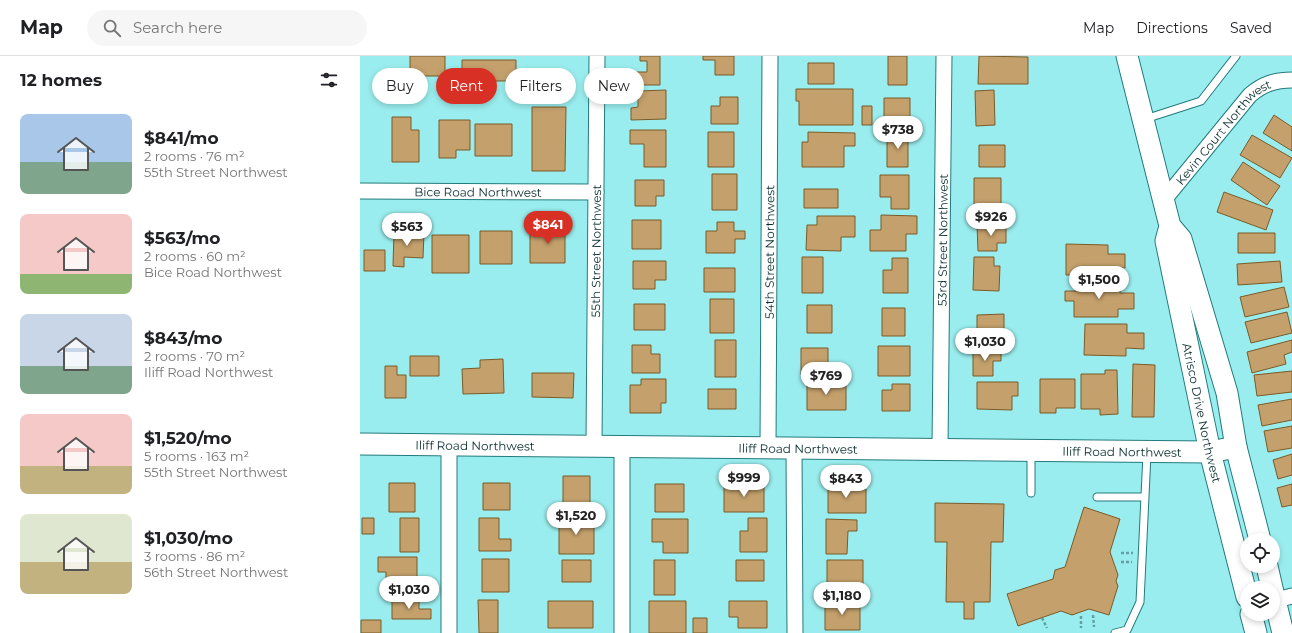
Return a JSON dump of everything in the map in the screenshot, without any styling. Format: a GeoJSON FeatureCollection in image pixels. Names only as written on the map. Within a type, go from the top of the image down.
{"type":"FeatureCollection","features":[{"type":"Feature","properties":{"kind":"main road","name":"Atrisco Drive Northwest"},"geometry":{"type":"LineString","coordinates":[[1127,56],[1170,226],[1181,239],[1227,393],[1236,447],[1258,533]]}},
{"type":"Feature","properties":{"kind":"main road","name":"Atrisco Drive Northwest"},"geometry":{"type":"LineString","coordinates":[[1170,226],[1166,241],[1210,452],[1243,581]]}},
{"type":"Feature","properties":{"kind":"main road","name":"Iliff Road Northwest"},"geometry":{"type":"LineString","coordinates":[[360,444],[940,448],[1210,452],[1236,447]]}},
{"type":"Feature","properties":{"kind":"main road"},"geometry":{"type":"LineString","coordinates":[[1280,614],[1283,633]]}},
{"type":"Feature","properties":{"kind":"main road"},"geometry":{"type":"LineString","coordinates":[[1253,621],[1256,633]]}},
{"type":"Feature","properties":{"kind":"street","name":"55th Street Northwest"},"geometry":{"type":"LineString","coordinates":[[594,445],[597,56]]}},
{"type":"Feature","properties":{"kind":"street","name":"54th Street Northwest"},"geometry":{"type":"LineString","coordinates":[[768,448],[770,56]]}},
{"type":"Feature","properties":{"kind":"street","name":"53rd Street Northwest"},"geometry":{"type":"LineString","coordinates":[[940,448],[944,56]]}},
{"type":"Feature","properties":{"kind":"street","name":"Kevin Court Northwest"},"geometry":{"type":"LineString","coordinates":[[1163,201],[1250,95],[1260,86],[1277,80],[1292,80]]}},
{"type":"Feature","properties":{"kind":"street","name":"Bice Road Northwest"},"geometry":{"type":"LineString","coordinates":[[360,191],[596,192]]}},
{"type":"Feature","properties":{"kind":"street"},"geometry":{"type":"LineString","coordinates":[[449,444],[449,633]]}},
{"type":"Feature","properties":{"kind":"street"},"geometry":{"type":"LineString","coordinates":[[622,446],[622,633]]}},
{"type":"Feature","properties":{"kind":"street"},"geometry":{"type":"LineString","coordinates":[[794,448],[794,633]]}},
{"type":"Feature","properties":{"kind":"lane"},"geometry":{"type":"LineString","coordinates":[[1143,120],[1201,101],[1233,57]]}},
{"type":"Feature","properties":{"kind":"lane"},"geometry":{"type":"LineString","coordinates":[[1031,449],[1031,493]]}},
{"type":"Feature","properties":{"kind":"lane"},"geometry":{"type":"LineString","coordinates":[[1115,633],[1127,630],[1140,602],[1147,451]]}},
{"type":"Feature","properties":{"kind":"lane"},"geometry":{"type":"LineString","coordinates":[[1097,497],[1145,497]]}},
{"type":"Feature","properties":{"kind":"path"},"geometry":{"type":"LineString","coordinates":[[1121,553],[1133,553]]}},
{"type":"Feature","properties":{"kind":"path"},"geometry":{"type":"LineString","coordinates":[[1121,562],[1132,562]]}},
{"type":"Feature","properties":{"kind":"path"},"geometry":{"type":"LineString","coordinates":[[1093,615],[1094,628]]}},
{"type":"Feature","properties":{"kind":"path"},"geometry":{"type":"LineString","coordinates":[[1081,616],[1081,628]]}},
{"type":"Feature","properties":{"kind":"path"},"geometry":{"type":"LineString","coordinates":[[1042,618],[1047,628]]}},
{"type":"Feature","properties":{"kind":"building"},"geometry":{"type":"Polygon","coordinates":[[[410,56],[445,56],[445,68],[436,68],[436,76],[428,76],[428,68],[410,68],[410,56]]]}},
{"type":"Feature","properties":{"kind":"building"},"geometry":{"type":"Polygon","coordinates":[[[640,56],[660,56],[660,85],[644,85],[644,72],[647,72],[647,61],[640,61],[640,56]]]}},
{"type":"Feature","properties":{"kind":"building"},"geometry":{"type":"Polygon","coordinates":[[[703,56],[734,56],[734,75],[715,75],[715,60],[703,60],[703,56]]]}},
{"type":"Feature","properties":{"kind":"building"},"geometry":{"type":"Polygon","coordinates":[[[888,56],[907,56],[907,85],[888,85],[888,56]]]}},
{"type":"Feature","properties":{"kind":"building"},"geometry":{"type":"Polygon","coordinates":[[[979,56],[1028,57],[1028,84],[978,84],[979,56]]]}},
{"type":"Feature","properties":{"kind":"building"},"geometry":{"type":"Polygon","coordinates":[[[462,60],[516,60],[516,68],[505,68],[505,81],[497,81],[497,68],[462,68],[462,60]]]}},
{"type":"Feature","properties":{"kind":"building"},"geometry":{"type":"Polygon","coordinates":[[[808,63],[834,63],[834,84],[808,84],[808,63]]]}},
{"type":"Feature","properties":{"kind":"building"},"geometry":{"type":"Polygon","coordinates":[[[796,89],[853,89],[853,125],[799,125],[799,101],[796,101],[796,89]]]}},
{"type":"Feature","properties":{"kind":"building"},"geometry":{"type":"Polygon","coordinates":[[[666,90],[666,119],[631,120],[631,108],[638,107],[638,104],[644,104],[644,91],[666,90]]]}},
{"type":"Feature","properties":{"kind":"building"},"geometry":{"type":"Polygon","coordinates":[[[994,90],[995,125],[976,126],[975,91],[994,90]]]}},
{"type":"Feature","properties":{"kind":"building"},"geometry":{"type":"Polygon","coordinates":[[[720,97],[738,97],[738,124],[711,124],[711,106],[720,106],[720,97]]]}},
{"type":"Feature","properties":{"kind":"building"},"geometry":{"type":"Polygon","coordinates":[[[884,98],[910,98],[910,125],[884,125],[884,98]]]}},
{"type":"Feature","properties":{"kind":"building"},"geometry":{"type":"Polygon","coordinates":[[[862,106],[872,106],[872,125],[862,125],[862,106]]]}},
{"type":"Feature","properties":{"kind":"building"},"geometry":{"type":"Polygon","coordinates":[[[532,107],[566,107],[565,171],[532,171],[532,107]]]}},
{"type":"Feature","properties":{"kind":"building"},"geometry":{"type":"Polygon","coordinates":[[[1274,115],[1292,127],[1292,151],[1263,133],[1274,115]]]}},
{"type":"Feature","properties":{"kind":"building"},"geometry":{"type":"Polygon","coordinates":[[[392,117],[411,117],[411,130],[419,130],[419,162],[392,162],[392,117]]]}},
{"type":"Feature","properties":{"kind":"building"},"geometry":{"type":"Polygon","coordinates":[[[439,120],[470,120],[470,150],[456,150],[456,158],[439,158],[439,120]]]}},
{"type":"Feature","properties":{"kind":"building"},"geometry":{"type":"Polygon","coordinates":[[[475,124],[512,124],[512,156],[475,156],[475,124]]]}},
{"type":"Feature","properties":{"kind":"building"},"geometry":{"type":"Polygon","coordinates":[[[630,130],[666,130],[666,167],[644,167],[644,144],[630,144],[630,130]]]}},
{"type":"Feature","properties":{"kind":"building"},"geometry":{"type":"Polygon","coordinates":[[[708,132],[734,132],[734,167],[708,167],[708,132]]]}},
{"type":"Feature","properties":{"kind":"building"},"geometry":{"type":"Polygon","coordinates":[[[808,132],[855,133],[855,146],[844,146],[844,167],[802,167],[802,142],[808,142],[808,132]]]}},
{"type":"Feature","properties":{"kind":"building"},"geometry":{"type":"Polygon","coordinates":[[[887,132],[908,132],[908,167],[887,167],[887,132]]]}},
{"type":"Feature","properties":{"kind":"building"},"geometry":{"type":"Polygon","coordinates":[[[1252,135],[1292,158],[1280,178],[1240,155],[1252,135]]]}},
{"type":"Feature","properties":{"kind":"building"},"geometry":{"type":"Polygon","coordinates":[[[979,145],[1005,145],[1005,167],[979,167],[979,145]]]}},
{"type":"Feature","properties":{"kind":"building"},"geometry":{"type":"Polygon","coordinates":[[[1243,162],[1280,186],[1267,205],[1231,180],[1243,162]]]}},
{"type":"Feature","properties":{"kind":"building"},"geometry":{"type":"Polygon","coordinates":[[[712,174],[737,174],[737,210],[712,210],[712,174]]]}},
{"type":"Feature","properties":{"kind":"building"},"geometry":{"type":"Polygon","coordinates":[[[880,175],[909,175],[909,209],[891,209],[891,197],[880,197],[880,175]]]}},
{"type":"Feature","properties":{"kind":"building"},"geometry":{"type":"Polygon","coordinates":[[[974,178],[1001,178],[1001,209],[974,209],[974,178]]]}},
{"type":"Feature","properties":{"kind":"building"},"geometry":{"type":"Polygon","coordinates":[[[635,180],[664,180],[664,196],[656,196],[656,206],[635,206],[635,180]]]}},
{"type":"Feature","properties":{"kind":"building"},"geometry":{"type":"Polygon","coordinates":[[[804,189],[838,189],[838,208],[804,208],[804,189]]]}},
{"type":"Feature","properties":{"kind":"building"},"geometry":{"type":"Polygon","coordinates":[[[1224,192],[1273,210],[1266,230],[1217,212],[1224,192]]]}},
{"type":"Feature","properties":{"kind":"building"},"geometry":{"type":"Polygon","coordinates":[[[881,215],[917,216],[917,234],[906,234],[906,251],[870,251],[870,230],[881,230],[881,215]]]}},
{"type":"Feature","properties":{"kind":"building"},"geometry":{"type":"Polygon","coordinates":[[[817,216],[855,216],[855,237],[841,237],[841,251],[806,250],[807,225],[817,225],[817,216]]]}},
{"type":"Feature","properties":{"kind":"building"},"geometry":{"type":"Polygon","coordinates":[[[632,220],[661,220],[661,249],[632,249],[632,220]]]}},
{"type":"Feature","properties":{"kind":"building"},"geometry":{"type":"Polygon","coordinates":[[[717,222],[734,222],[734,231],[745,231],[745,239],[735,239],[735,253],[706,253],[706,231],[717,231],[717,222]]]}},
{"type":"Feature","properties":{"kind":"building"},"geometry":{"type":"Polygon","coordinates":[[[977,225],[1006,225],[1006,243],[997,243],[997,251],[978,251],[977,225]]]}},
{"type":"Feature","properties":{"kind":"building"},"geometry":{"type":"Polygon","coordinates":[[[530,227],[565,227],[565,263],[530,263],[530,227]]]}},
{"type":"Feature","properties":{"kind":"building"},"geometry":{"type":"Polygon","coordinates":[[[480,231],[512,231],[512,264],[480,264],[480,231]]]}},
{"type":"Feature","properties":{"kind":"building"},"geometry":{"type":"Polygon","coordinates":[[[394,232],[424,233],[423,258],[404,257],[404,267],[393,266],[394,232]]]}},
{"type":"Feature","properties":{"kind":"building"},"geometry":{"type":"Polygon","coordinates":[[[1238,233],[1275,233],[1275,253],[1238,253],[1238,233]]]}},
{"type":"Feature","properties":{"kind":"building"},"geometry":{"type":"Polygon","coordinates":[[[432,235],[469,235],[469,273],[432,273],[432,235]]]}},
{"type":"Feature","properties":{"kind":"building"},"geometry":{"type":"Polygon","coordinates":[[[1066,244],[1108,245],[1108,254],[1125,254],[1125,268],[1108,268],[1108,276],[1066,275],[1066,244]]]}},
{"type":"Feature","properties":{"kind":"building"},"geometry":{"type":"Polygon","coordinates":[[[364,250],[385,250],[385,271],[364,271],[364,250]]]}},
{"type":"Feature","properties":{"kind":"building"},"geometry":{"type":"Polygon","coordinates":[[[802,257],[823,257],[823,293],[802,293],[802,257]]]}},
{"type":"Feature","properties":{"kind":"building"},"geometry":{"type":"Polygon","coordinates":[[[974,257],[994,257],[994,266],[1000,266],[999,291],[973,290],[974,257]]]}},
{"type":"Feature","properties":{"kind":"building"},"geometry":{"type":"Polygon","coordinates":[[[892,258],[908,258],[908,293],[883,293],[883,270],[892,270],[892,258]]]}},
{"type":"Feature","properties":{"kind":"building"},"geometry":{"type":"Polygon","coordinates":[[[633,261],[666,261],[666,280],[655,280],[655,289],[633,289],[633,261]]]}},
{"type":"Feature","properties":{"kind":"building"},"geometry":{"type":"Polygon","coordinates":[[[1280,261],[1282,282],[1238,285],[1237,264],[1280,261]]]}},
{"type":"Feature","properties":{"kind":"building"},"geometry":{"type":"Polygon","coordinates":[[[704,268],[735,268],[735,292],[704,292],[704,268]]]}},
{"type":"Feature","properties":{"kind":"building"},"geometry":{"type":"Polygon","coordinates":[[[1076,284],[1120,284],[1120,293],[1134,293],[1134,309],[1118,309],[1118,317],[1074,317],[1074,301],[1065,301],[1065,291],[1076,291],[1076,284]]]}},
{"type":"Feature","properties":{"kind":"building"},"geometry":{"type":"Polygon","coordinates":[[[1284,287],[1289,307],[1245,317],[1240,297],[1284,287]]]}},
{"type":"Feature","properties":{"kind":"building"},"geometry":{"type":"Polygon","coordinates":[[[710,299],[734,299],[734,333],[710,333],[710,299]]]}},
{"type":"Feature","properties":{"kind":"building"},"geometry":{"type":"Polygon","coordinates":[[[634,304],[665,304],[665,330],[634,330],[634,304]]]}},
{"type":"Feature","properties":{"kind":"building"},"geometry":{"type":"Polygon","coordinates":[[[807,305],[832,305],[832,333],[807,333],[807,305]]]}},
{"type":"Feature","properties":{"kind":"building"},"geometry":{"type":"Polygon","coordinates":[[[882,308],[905,308],[905,336],[882,336],[882,308]]]}},
{"type":"Feature","properties":{"kind":"building"},"geometry":{"type":"Polygon","coordinates":[[[1287,312],[1292,333],[1251,343],[1245,322],[1287,312]]]}},
{"type":"Feature","properties":{"kind":"building"},"geometry":{"type":"Polygon","coordinates":[[[1004,314],[1004,334],[977,334],[977,315],[1004,314]]]}},
{"type":"Feature","properties":{"kind":"building"},"geometry":{"type":"Polygon","coordinates":[[[1085,324],[1127,324],[1127,333],[1144,333],[1144,349],[1126,348],[1126,356],[1084,355],[1085,324]]]}},
{"type":"Feature","properties":{"kind":"building"},"geometry":{"type":"Polygon","coordinates":[[[715,340],[736,340],[736,377],[715,377],[715,340]]]}},
{"type":"Feature","properties":{"kind":"building"},"geometry":{"type":"Polygon","coordinates":[[[1292,340],[1292,352],[1284,355],[1286,364],[1252,373],[1247,352],[1292,340]]]}},
{"type":"Feature","properties":{"kind":"building"},"geometry":{"type":"Polygon","coordinates":[[[632,345],[651,345],[651,354],[660,354],[660,373],[632,373],[632,345]]]}},
{"type":"Feature","properties":{"kind":"building"},"geometry":{"type":"Polygon","coordinates":[[[878,346],[910,346],[910,376],[878,376],[878,346]]]}},
{"type":"Feature","properties":{"kind":"building"},"geometry":{"type":"Polygon","coordinates":[[[801,348],[828,348],[828,364],[821,364],[821,375],[801,375],[801,348]]]}},
{"type":"Feature","properties":{"kind":"building"},"geometry":{"type":"Polygon","coordinates":[[[1001,349],[1001,361],[993,361],[993,376],[973,376],[973,350],[1001,349]]]}},
{"type":"Feature","properties":{"kind":"building"},"geometry":{"type":"Polygon","coordinates":[[[410,356],[439,356],[439,376],[410,376],[410,356]]]}},
{"type":"Feature","properties":{"kind":"building"},"geometry":{"type":"Polygon","coordinates":[[[503,359],[504,393],[463,394],[462,369],[480,368],[480,360],[503,359]]]}},
{"type":"Feature","properties":{"kind":"building"},"geometry":{"type":"Polygon","coordinates":[[[1133,364],[1155,365],[1154,417],[1132,417],[1133,364]]]}},
{"type":"Feature","properties":{"kind":"building"},"geometry":{"type":"Polygon","coordinates":[[[385,366],[397,366],[397,375],[406,375],[406,398],[385,398],[385,366]]]}},
{"type":"Feature","properties":{"kind":"building"},"geometry":{"type":"Polygon","coordinates":[[[1105,370],[1117,370],[1118,414],[1100,415],[1100,409],[1081,409],[1081,374],[1105,374],[1105,370]]]}},
{"type":"Feature","properties":{"kind":"building"},"geometry":{"type":"Polygon","coordinates":[[[1292,371],[1292,392],[1257,396],[1254,375],[1292,371]]]}},
{"type":"Feature","properties":{"kind":"building"},"geometry":{"type":"Polygon","coordinates":[[[532,373],[574,373],[573,398],[532,397],[532,373]]]}},
{"type":"Feature","properties":{"kind":"building"},"geometry":{"type":"Polygon","coordinates":[[[641,379],[666,379],[666,403],[661,403],[661,413],[630,413],[630,385],[641,385],[641,379]]]}},
{"type":"Feature","properties":{"kind":"building"},"geometry":{"type":"Polygon","coordinates":[[[1040,379],[1075,379],[1075,408],[1056,408],[1056,413],[1040,413],[1040,379]]]}},
{"type":"Feature","properties":{"kind":"building"},"geometry":{"type":"Polygon","coordinates":[[[807,382],[846,382],[846,410],[807,410],[807,382]]]}},
{"type":"Feature","properties":{"kind":"building"},"geometry":{"type":"Polygon","coordinates":[[[977,382],[1018,382],[1018,396],[1012,396],[1012,410],[977,409],[977,382]]]}},
{"type":"Feature","properties":{"kind":"building"},"geometry":{"type":"Polygon","coordinates":[[[892,384],[910,384],[910,411],[882,411],[882,390],[892,390],[892,384]]]}},
{"type":"Feature","properties":{"kind":"building"},"geometry":{"type":"Polygon","coordinates":[[[708,389],[736,389],[736,409],[708,409],[708,389]]]}},
{"type":"Feature","properties":{"kind":"building"},"geometry":{"type":"Polygon","coordinates":[[[1292,399],[1292,420],[1262,426],[1258,405],[1292,399]]]}},
{"type":"Feature","properties":{"kind":"building"},"geometry":{"type":"Polygon","coordinates":[[[1292,426],[1292,448],[1268,452],[1264,431],[1292,426]]]}},
{"type":"Feature","properties":{"kind":"building"},"geometry":{"type":"Polygon","coordinates":[[[1292,454],[1292,475],[1278,479],[1273,460],[1292,454]]]}},
{"type":"Feature","properties":{"kind":"building"},"geometry":{"type":"Polygon","coordinates":[[[563,476],[590,476],[590,513],[563,513],[563,476]]]}},
{"type":"Feature","properties":{"kind":"building"},"geometry":{"type":"Polygon","coordinates":[[[389,483],[415,483],[415,512],[389,512],[389,483]]]}},
{"type":"Feature","properties":{"kind":"building"},"geometry":{"type":"Polygon","coordinates":[[[483,483],[510,483],[510,510],[483,510],[483,483]]]}},
{"type":"Feature","properties":{"kind":"building"},"geometry":{"type":"Polygon","coordinates":[[[655,484],[684,484],[684,512],[655,512],[655,484]]]}},
{"type":"Feature","properties":{"kind":"building"},"geometry":{"type":"Polygon","coordinates":[[[828,484],[857,484],[857,489],[866,489],[866,513],[828,513],[828,484]]]}},
{"type":"Feature","properties":{"kind":"building"},"geometry":{"type":"Polygon","coordinates":[[[1292,484],[1292,505],[1282,507],[1277,488],[1292,484]]]}},
{"type":"Feature","properties":{"kind":"building"},"geometry":{"type":"Polygon","coordinates":[[[724,485],[764,485],[764,512],[724,512],[724,485]]]}},
{"type":"Feature","properties":{"kind":"building"},"geometry":{"type":"Polygon","coordinates":[[[935,503],[1004,504],[1003,542],[991,542],[990,602],[974,602],[974,619],[964,619],[964,602],[946,602],[947,542],[935,542],[935,503]]]}},
{"type":"Feature","properties":{"kind":"building"},"geometry":{"type":"Polygon","coordinates":[[[1084,507],[1120,519],[1110,552],[1118,575],[1116,581],[1118,586],[1109,615],[1089,609],[1072,615],[1061,611],[1018,626],[1007,594],[1053,579],[1055,570],[1065,567],[1084,507]]]}},
{"type":"Feature","properties":{"kind":"building"},"geometry":{"type":"Polygon","coordinates":[[[362,518],[374,518],[374,534],[362,534],[362,518]]]}},
{"type":"Feature","properties":{"kind":"building"},"geometry":{"type":"Polygon","coordinates":[[[400,518],[419,518],[419,552],[400,552],[400,518]]]}},
{"type":"Feature","properties":{"kind":"building"},"geometry":{"type":"Polygon","coordinates":[[[479,518],[499,518],[499,539],[511,539],[511,551],[479,551],[479,518]]]}},
{"type":"Feature","properties":{"kind":"building"},"geometry":{"type":"Polygon","coordinates":[[[748,518],[767,518],[767,552],[740,552],[740,531],[748,531],[748,518]]]}},
{"type":"Feature","properties":{"kind":"building"},"geometry":{"type":"Polygon","coordinates":[[[559,519],[594,519],[594,554],[559,554],[559,519]]]}},
{"type":"Feature","properties":{"kind":"building"},"geometry":{"type":"Polygon","coordinates":[[[652,519],[688,519],[688,553],[663,553],[663,542],[652,542],[652,519]]]}},
{"type":"Feature","properties":{"kind":"building"},"geometry":{"type":"Polygon","coordinates":[[[826,519],[857,520],[857,531],[848,531],[847,554],[826,554],[826,519]]]}},
{"type":"Feature","properties":{"kind":"building"},"geometry":{"type":"Polygon","coordinates":[[[378,557],[417,557],[417,584],[386,584],[386,572],[378,572],[378,557]]]}},
{"type":"Feature","properties":{"kind":"building"},"geometry":{"type":"Polygon","coordinates":[[[482,559],[509,559],[509,592],[482,592],[482,559]]]}},
{"type":"Feature","properties":{"kind":"building"},"geometry":{"type":"Polygon","coordinates":[[[562,560],[591,560],[591,582],[562,582],[562,560]]]}},
{"type":"Feature","properties":{"kind":"building"},"geometry":{"type":"Polygon","coordinates":[[[654,560],[675,560],[675,595],[654,595],[654,560]]]}},
{"type":"Feature","properties":{"kind":"building"},"geometry":{"type":"Polygon","coordinates":[[[736,560],[764,560],[764,581],[736,581],[736,560]]]}},
{"type":"Feature","properties":{"kind":"building"},"geometry":{"type":"Polygon","coordinates":[[[827,560],[863,560],[863,587],[827,587],[827,560]]]}},
{"type":"Feature","properties":{"kind":"building"},"geometry":{"type":"Polygon","coordinates":[[[392,599],[419,599],[419,609],[431,609],[431,619],[392,619],[392,599]]]}},
{"type":"Feature","properties":{"kind":"building"},"geometry":{"type":"Polygon","coordinates":[[[478,600],[498,600],[498,633],[479,633],[478,600]]]}},
{"type":"Feature","properties":{"kind":"building"},"geometry":{"type":"Polygon","coordinates":[[[548,601],[593,601],[593,628],[548,628],[548,601]]]}},
{"type":"Feature","properties":{"kind":"building"},"geometry":{"type":"Polygon","coordinates":[[[649,601],[686,601],[686,633],[649,633],[649,601]]]}},
{"type":"Feature","properties":{"kind":"building"},"geometry":{"type":"Polygon","coordinates":[[[729,601],[767,601],[767,628],[738,628],[738,617],[729,617],[729,601]]]}},
{"type":"Feature","properties":{"kind":"building"},"geometry":{"type":"Polygon","coordinates":[[[825,602],[860,602],[860,630],[825,630],[825,602]]]}},
{"type":"Feature","properties":{"kind":"building"},"geometry":{"type":"Polygon","coordinates":[[[693,618],[707,618],[707,633],[693,633],[693,618]]]}},
{"type":"Feature","properties":{"kind":"building"},"geometry":{"type":"Polygon","coordinates":[[[361,620],[381,620],[381,633],[361,633],[361,620]]]}}]}
